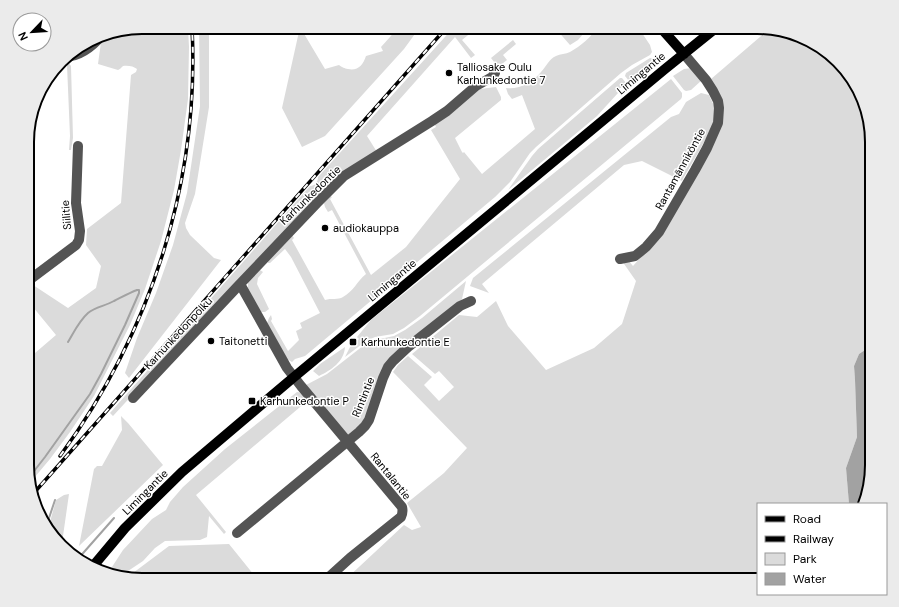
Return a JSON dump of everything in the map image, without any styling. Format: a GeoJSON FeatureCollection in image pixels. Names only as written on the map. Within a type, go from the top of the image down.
{"type":"FeatureCollection","features":[{"type":"Feature","properties":{"kind":"main road"},"geometry":{"type":"LineString","coordinates":[[666,34],[684,54]]}},
{"type":"Feature","properties":{"kind":"main road","name":"Limingantie"},"geometry":{"type":"LineString","coordinates":[[96,563],[125,528],[182,472],[294,377],[708,34]]}},
{"type":"Feature","properties":{"kind":"street"},"geometry":{"type":"LineString","coordinates":[[81,53],[86,51],[90,47]]}},
{"type":"Feature","properties":{"kind":"street","name":"Rantamänniköntie"},"geometry":{"type":"LineString","coordinates":[[620,259],[635,256],[646,248],[659,232],[707,148],[718,122],[718,101],[713,90],[684,54]]}},
{"type":"Feature","properties":{"kind":"street","name":"Karhunkedontie"},"geometry":{"type":"LineString","coordinates":[[240,284],[344,176],[447,112],[476,86],[495,74]]}},
{"type":"Feature","properties":{"kind":"street","name":"Siilitie"},"geometry":{"type":"LineString","coordinates":[[34,276],[76,245],[79,240],[80,231],[76,203],[78,146]]}},
{"type":"Feature","properties":{"kind":"street"},"geometry":{"type":"LineString","coordinates":[[240,284],[287,368],[294,377]]}},
{"type":"Feature","properties":{"kind":"street","name":"Karhunkedonpolku"},"geometry":{"type":"LineString","coordinates":[[134,398],[240,284]]}},
{"type":"Feature","properties":{"kind":"street","name":"Rintintie"},"geometry":{"type":"LineString","coordinates":[[237,532],[359,432],[368,420],[386,371],[393,361],[408,347],[460,306],[471,300]]}},
{"type":"Feature","properties":{"kind":"street","name":"Rantalantie"},"geometry":{"type":"LineString","coordinates":[[294,377],[402,507],[403,511],[400,517],[333,573]]}},
{"type":"Feature","properties":{"kind":"green space"},"geometry":{"type":"Polygon","coordinates":[[[188,34],[188,99],[181,150],[174,190],[161,241],[145,289],[130,325],[94,396],[70,432],[35,477],[34,354],[56,335],[34,308],[34,286],[68,308],[96,288],[101,266],[86,245],[87,229],[121,203],[131,75],[136,72],[137,69],[132,66],[123,66],[118,70],[98,64],[101,42],[107,40],[128,35],[188,34]]]}},
{"type":"Feature","properties":{"kind":"green space"},"geometry":{"type":"Polygon","coordinates":[[[199,34],[209,34],[209,107],[195,194],[185,223],[190,235],[214,258],[221,260],[129,378],[125,373],[173,245],[187,193],[200,106],[199,34]]]}},
{"type":"Feature","properties":{"kind":"green space"},"geometry":{"type":"Polygon","coordinates":[[[298,34],[304,34],[325,69],[339,65],[344,68],[355,69],[360,67],[366,56],[383,51],[381,47],[393,34],[415,34],[404,49],[325,136],[302,147],[282,108],[298,34]]]}},
{"type":"Feature","properties":{"kind":"green space"},"geometry":{"type":"Polygon","coordinates":[[[448,34],[469,34],[462,40],[475,55],[471,58],[455,37],[367,136],[377,152],[238,280],[113,416],[110,413],[310,186],[316,183],[318,177],[448,34]]]}},
{"type":"Feature","properties":{"kind":"green space"},"geometry":{"type":"Polygon","coordinates":[[[560,34],[583,34],[578,40],[570,45],[560,34]]]}},
{"type":"Feature","properties":{"kind":"green space"},"geometry":{"type":"Polygon","coordinates":[[[592,34],[643,34],[650,45],[652,52],[650,55],[621,73],[536,147],[530,153],[510,182],[495,197],[305,356],[295,359],[292,362],[287,359],[267,323],[271,315],[271,321],[288,351],[299,340],[296,331],[302,328],[300,323],[320,313],[291,257],[285,249],[270,263],[268,263],[267,259],[292,235],[294,238],[292,240],[325,300],[347,295],[366,274],[332,210],[328,212],[325,207],[324,203],[330,196],[332,197],[330,199],[371,275],[406,247],[460,179],[431,130],[436,127],[435,125],[480,89],[496,87],[501,100],[455,138],[462,152],[464,152],[482,174],[535,129],[522,95],[512,99],[506,88],[516,88],[530,82],[538,76],[551,59],[558,55],[570,52],[592,34]]]}},
{"type":"Feature","properties":{"kind":"green space"},"geometry":{"type":"Polygon","coordinates":[[[763,34],[771,35],[798,42],[817,52],[838,71],[847,82],[857,101],[865,135],[865,350],[859,354],[854,366],[857,437],[846,468],[849,503],[757,503],[757,573],[353,573],[404,525],[412,530],[421,527],[407,503],[444,473],[467,448],[393,372],[398,365],[408,356],[432,377],[424,385],[439,401],[454,387],[439,371],[435,374],[412,354],[459,315],[477,317],[496,301],[508,326],[546,370],[594,348],[622,324],[636,281],[622,261],[628,260],[633,266],[647,250],[718,132],[711,79],[763,34]]]}},
{"type":"Feature","properties":{"kind":"green space"},"geometry":{"type":"Polygon","coordinates":[[[513,40],[516,44],[503,55],[507,60],[498,67],[491,58],[513,40]]]}},
{"type":"Feature","properties":{"kind":"green space"},"geometry":{"type":"Polygon","coordinates":[[[650,58],[654,59],[657,63],[632,82],[630,80],[629,81],[625,76],[626,73],[650,58]]]}},
{"type":"Feature","properties":{"kind":"green space"},"geometry":{"type":"Polygon","coordinates":[[[69,63],[71,66],[73,138],[71,150],[69,150],[70,136],[67,65],[69,63]]]}},
{"type":"Feature","properties":{"kind":"green space"},"geometry":{"type":"Polygon","coordinates":[[[692,68],[702,80],[691,90],[686,91],[673,76],[684,69],[692,68]]]}},
{"type":"Feature","properties":{"kind":"green space"},"geometry":{"type":"Polygon","coordinates":[[[620,78],[622,78],[626,84],[616,91],[618,93],[597,116],[508,190],[538,149],[620,78]]]}},
{"type":"Feature","properties":{"kind":"green space"},"geometry":{"type":"Polygon","coordinates":[[[671,79],[682,93],[681,99],[420,316],[393,334],[375,337],[366,341],[345,357],[350,347],[359,339],[357,337],[371,320],[671,79]]]}},
{"type":"Feature","properties":{"kind":"green space"},"geometry":{"type":"Polygon","coordinates":[[[701,93],[709,95],[716,112],[715,118],[712,127],[682,181],[642,161],[624,165],[482,284],[489,293],[470,286],[473,278],[671,117],[679,114],[686,102],[701,93]]]}},
{"type":"Feature","properties":{"kind":"green space"},"geometry":{"type":"Polygon","coordinates":[[[260,270],[263,272],[258,278],[257,284],[269,309],[265,312],[260,312],[248,288],[248,281],[260,270]]]}},
{"type":"Feature","properties":{"kind":"green space"},"geometry":{"type":"Polygon","coordinates":[[[466,281],[462,299],[459,303],[392,359],[366,418],[350,435],[346,435],[306,385],[327,374],[368,342],[394,336],[405,330],[422,318],[466,281]]]}},
{"type":"Feature","properties":{"kind":"green space"},"geometry":{"type":"Polygon","coordinates":[[[345,347],[342,357],[336,365],[328,371],[319,376],[313,371],[320,364],[345,347]]]}},
{"type":"Feature","properties":{"kind":"green space"},"geometry":{"type":"Polygon","coordinates":[[[297,392],[302,394],[306,402],[196,495],[226,532],[224,534],[209,516],[207,537],[200,540],[165,541],[155,548],[143,561],[127,572],[111,568],[123,550],[152,519],[166,510],[170,502],[183,487],[225,449],[297,392]]]}},
{"type":"Feature","properties":{"kind":"green space"},"geometry":{"type":"Polygon","coordinates":[[[121,416],[163,465],[79,546],[94,469],[97,466],[102,466],[122,430],[121,416]]]}},
{"type":"Feature","properties":{"kind":"green space"},"geometry":{"type":"Polygon","coordinates":[[[69,494],[63,538],[50,522],[56,500],[69,494]]]}},
{"type":"Feature","properties":{"kind":"green space"},"geometry":{"type":"Polygon","coordinates":[[[229,544],[252,573],[134,572],[169,546],[229,544]]]}},
{"type":"Feature","properties":{"kind":"water"},"geometry":{"type":"Polygon","coordinates":[[[865,350],[865,472],[858,503],[849,503],[846,468],[857,437],[854,366],[859,354],[865,350]]]}},
{"type":"Feature","properties":{"kind":"waterway"},"geometry":{"type":"LineString","coordinates":[[34,471],[90,394],[125,325],[139,290],[131,292],[111,303],[91,311],[79,323],[68,342]]}},
{"type":"Feature","properties":{"kind":"waterway"},"geometry":{"type":"LineString","coordinates":[[49,519],[55,500]]}},
{"type":"Feature","properties":{"kind":"waterway"},"geometry":{"type":"LineString","coordinates":[[82,555],[114,518]]}},
{"type":"Feature","properties":{"kind":"railway"},"geometry":{"type":"LineString","coordinates":[[60,456],[92,408],[120,358],[144,306],[163,253],[178,198],[188,142],[192,85],[192,34]]}},
{"type":"Feature","properties":{"kind":"railway"},"geometry":{"type":"LineString","coordinates":[[37,489],[441,34]]}},
{"type":"Feature","properties":{"kind":"place","name":"Talliosake Oulu Karhunkedontie 7"},"geometry":{"type":"Point","coordinates":[449,73]}},
{"type":"Feature","properties":{"kind":"place","name":"audiokauppa"},"geometry":{"type":"Point","coordinates":[325,228]}},
{"type":"Feature","properties":{"kind":"place","name":"Taitonetti"},"geometry":{"type":"Point","coordinates":[211,341]}},
{"type":"Feature","properties":{"kind":"place","name":"Karhunkedontie E"},"geometry":{"type":"Point","coordinates":[353,342]}},
{"type":"Feature","properties":{"kind":"place","name":"Karhunkedontie P"},"geometry":{"type":"Point","coordinates":[252,401]}}]}
